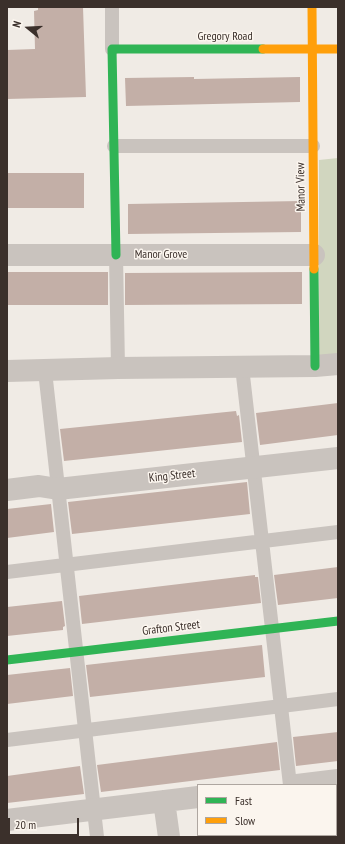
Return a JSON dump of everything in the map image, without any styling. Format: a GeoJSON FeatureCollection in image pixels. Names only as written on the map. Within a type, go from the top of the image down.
{"type":"FeatureCollection","features":[{"type":"Feature","properties":{"kind":"street","name":"Manor View"},"geometry":{"type":"LineString","coordinates":[[312,7],[315,366]]}},
{"type":"Feature","properties":{"kind":"street","name":"Gregory Road"},"geometry":{"type":"LineString","coordinates":[[112,49],[338,49]]}},
{"type":"Feature","properties":{"kind":"street"},"geometry":{"type":"LineString","coordinates":[[112,49],[116,255]]}},
{"type":"Feature","properties":{"kind":"street","name":"Manor Grove"},"geometry":{"type":"LineString","coordinates":[[7,255],[314,255]]}},
{"type":"Feature","properties":{"kind":"street"},"geometry":{"type":"LineString","coordinates":[[7,371],[315,366],[338,364]]}},
{"type":"Feature","properties":{"kind":"street","name":"King Street"},"geometry":{"type":"LineString","coordinates":[[7,490],[38,486],[58,489],[338,458]]}},
{"type":"Feature","properties":{"kind":"street","name":"Grafton Street"},"geometry":{"type":"LineString","coordinates":[[7,660],[338,621]]}},
{"type":"Feature","properties":{"kind":"street"},"geometry":{"type":"LineString","coordinates":[[305,784],[338,780]]}},
{"type":"Feature","properties":{"kind":"street"},"geometry":{"type":"LineString","coordinates":[[7,820],[197,797]]}},
{"type":"Feature","properties":{"kind":"street"},"geometry":{"type":"LineString","coordinates":[[164,801],[169,837]]}},
{"type":"Feature","properties":{"kind":"lane"},"geometry":{"type":"LineString","coordinates":[[112,7],[112,49]]}},
{"type":"Feature","properties":{"kind":"lane"},"geometry":{"type":"LineString","coordinates":[[114,146],[313,146]]}},
{"type":"Feature","properties":{"kind":"lane"},"geometry":{"type":"LineString","coordinates":[[116,255],[118,368]]}},
{"type":"Feature","properties":{"kind":"lane"},"geometry":{"type":"LineString","coordinates":[[242,367],[290,784]]}},
{"type":"Feature","properties":{"kind":"lane"},"geometry":{"type":"LineString","coordinates":[[45,371],[97,837]]}},
{"type":"Feature","properties":{"kind":"lane"},"geometry":{"type":"LineString","coordinates":[[7,572],[338,532]]}},
{"type":"Feature","properties":{"kind":"lane"},"geometry":{"type":"LineString","coordinates":[[7,740],[338,699]]}},
{"type":"Feature","properties":{"kind":"green space"},"geometry":{"type":"Polygon","coordinates":[[[338,158],[338,359],[319,361],[319,160],[338,158]]]}},
{"type":"Feature","properties":{"kind":"building"},"geometry":{"type":"Polygon","coordinates":[[[38,7],[83,7],[86,97],[7,99],[7,50],[35,49],[34,11],[38,10],[38,7]]]}},
{"type":"Feature","properties":{"kind":"building"},"geometry":{"type":"Polygon","coordinates":[[[194,77],[194,79],[300,77],[300,102],[126,106],[125,78],[194,77]]]}},
{"type":"Feature","properties":{"kind":"building"},"geometry":{"type":"Polygon","coordinates":[[[7,173],[84,173],[84,208],[7,208],[7,173]]]}},
{"type":"Feature","properties":{"kind":"building"},"geometry":{"type":"Polygon","coordinates":[[[301,201],[301,232],[128,234],[128,204],[301,201]]]}},
{"type":"Feature","properties":{"kind":"building"},"geometry":{"type":"Polygon","coordinates":[[[7,272],[108,272],[108,305],[7,305],[7,272]]]}},
{"type":"Feature","properties":{"kind":"building"},"geometry":{"type":"Polygon","coordinates":[[[302,272],[302,304],[125,305],[125,273],[302,272]]]}},
{"type":"Feature","properties":{"kind":"building"},"geometry":{"type":"Polygon","coordinates":[[[338,403],[338,435],[260,445],[256,413],[338,403]]]}},
{"type":"Feature","properties":{"kind":"building"},"geometry":{"type":"Polygon","coordinates":[[[236,411],[237,416],[239,415],[242,442],[64,461],[60,429],[236,411]]]}},
{"type":"Feature","properties":{"kind":"building"},"geometry":{"type":"Polygon","coordinates":[[[247,482],[250,514],[72,534],[68,502],[247,482]]]}},
{"type":"Feature","properties":{"kind":"building"},"geometry":{"type":"Polygon","coordinates":[[[51,504],[54,532],[7,538],[7,509],[51,504]]]}},
{"type":"Feature","properties":{"kind":"building"},"geometry":{"type":"Polygon","coordinates":[[[338,567],[338,598],[278,605],[274,575],[338,567]]]}},
{"type":"Feature","properties":{"kind":"building"},"geometry":{"type":"Polygon","coordinates":[[[255,575],[255,577],[258,577],[261,603],[82,624],[79,596],[255,575]]]}},
{"type":"Feature","properties":{"kind":"building"},"geometry":{"type":"Polygon","coordinates":[[[62,601],[65,626],[63,627],[63,630],[7,636],[7,607],[62,601]]]}},
{"type":"Feature","properties":{"kind":"building"},"geometry":{"type":"Polygon","coordinates":[[[262,645],[265,677],[90,697],[86,665],[262,645]]]}},
{"type":"Feature","properties":{"kind":"building"},"geometry":{"type":"Polygon","coordinates":[[[70,668],[73,696],[7,704],[7,675],[70,668]]]}},
{"type":"Feature","properties":{"kind":"building"},"geometry":{"type":"Polygon","coordinates":[[[338,732],[338,761],[296,766],[293,737],[338,732]]]}},
{"type":"Feature","properties":{"kind":"building"},"geometry":{"type":"Polygon","coordinates":[[[277,742],[280,770],[101,792],[97,765],[277,742]]]}},
{"type":"Feature","properties":{"kind":"building"},"geometry":{"type":"Polygon","coordinates":[[[80,766],[84,794],[7,803],[7,776],[80,766]]]}},
{"type":"Feature","properties":{"kind":"traffic: fast"},"geometry":{"type":"LineString","coordinates":[[116,255],[112,49],[263,49]]}},
{"type":"Feature","properties":{"kind":"traffic: fast"},"geometry":{"type":"LineString","coordinates":[[314,269],[315,366]]}},
{"type":"Feature","properties":{"kind":"traffic: fast"},"geometry":{"type":"LineString","coordinates":[[7,660],[338,621]]}},
{"type":"Feature","properties":{"kind":"traffic: slow"},"geometry":{"type":"LineString","coordinates":[[312,7],[314,269]]}},
{"type":"Feature","properties":{"kind":"traffic: slow"},"geometry":{"type":"LineString","coordinates":[[263,49],[338,49]]}}]}
